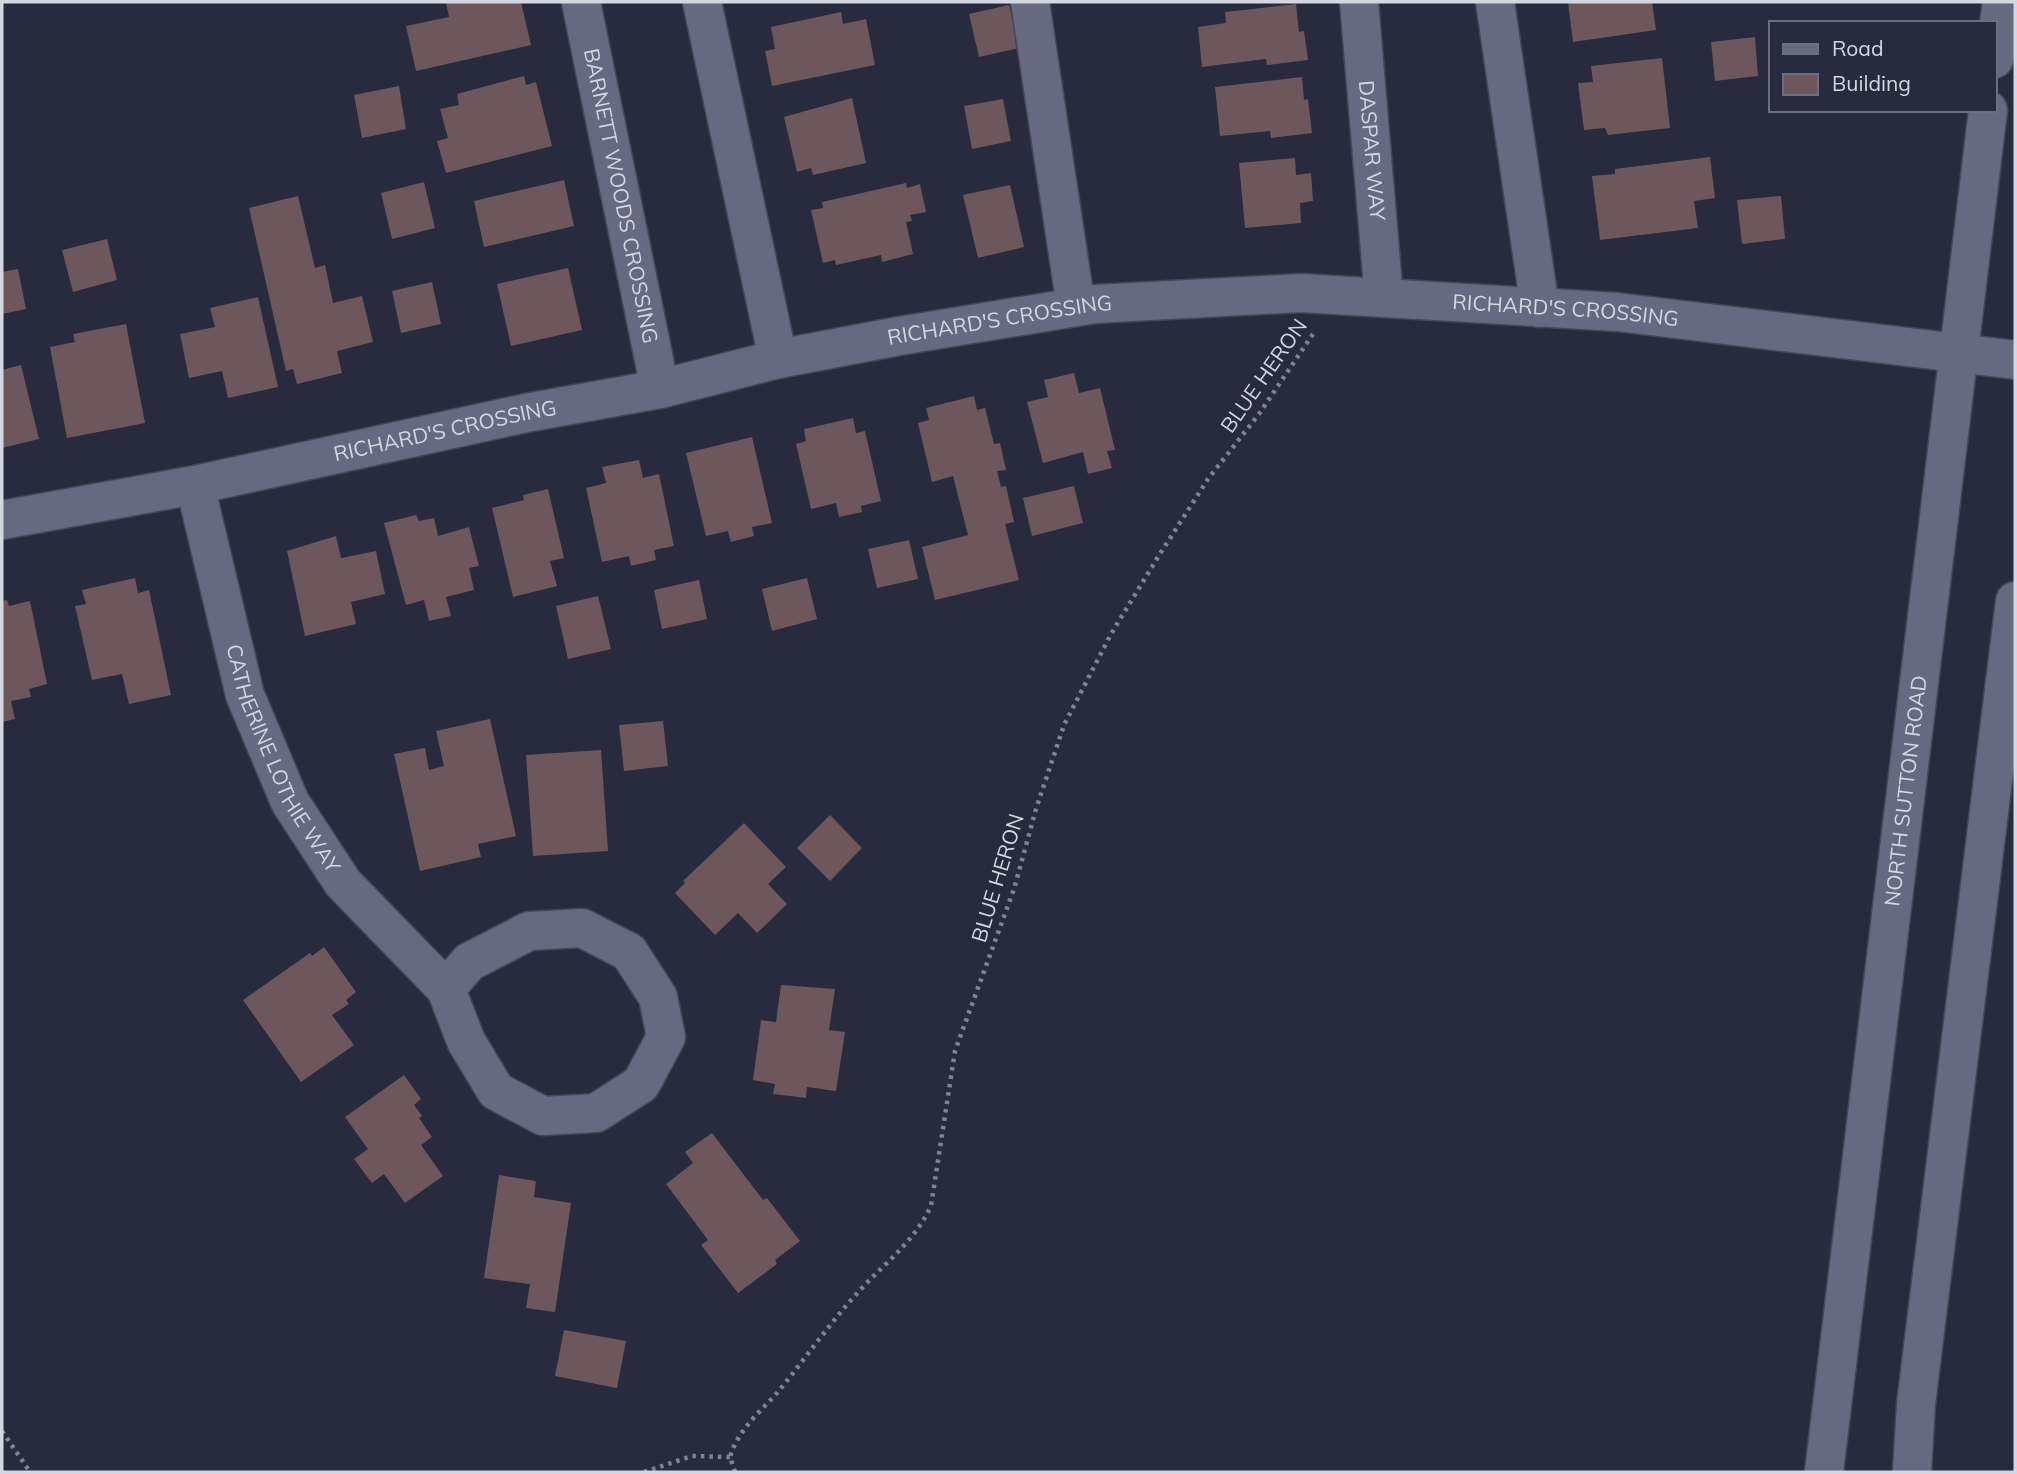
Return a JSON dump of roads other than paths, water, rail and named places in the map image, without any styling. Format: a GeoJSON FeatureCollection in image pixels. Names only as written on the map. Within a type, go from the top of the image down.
{"type":"FeatureCollection","features":[{"type":"Feature","properties":{"kind":"street","name":"BARNETT WOODS CROSSING"},"geometry":{"type":"LineString","coordinates":[[581,2],[660,389]]}},
{"type":"Feature","properties":{"kind":"street"},"geometry":{"type":"LineString","coordinates":[[702,2],[778,359]]}},
{"type":"Feature","properties":{"kind":"street"},"geometry":{"type":"LineString","coordinates":[[1030,2],[1076,307]]}},
{"type":"Feature","properties":{"kind":"street","name":"DASPAR WAY"},"geometry":{"type":"LineString","coordinates":[[1359,2],[1384,298]]}},
{"type":"Feature","properties":{"kind":"street"},"geometry":{"type":"LineString","coordinates":[[1495,2],[1540,308]]}},
{"type":"Feature","properties":{"kind":"street"},"geometry":{"type":"LineString","coordinates":[[1996,43],[2001,2]]}},
{"type":"Feature","properties":{"kind":"street","name":"NORTH SUTTON ROAD"},"geometry":{"type":"LineString","coordinates":[[1824,1472],[1988,112]]}},
{"type":"Feature","properties":{"kind":"street","name":"RICHARD'S CROSSING"},"geometry":{"type":"LineString","coordinates":[[2,520],[195,485],[526,413],[660,389],[778,359],[1076,307],[1301,293],[1617,312],[2015,360]]}},
{"type":"Feature","properties":{"kind":"street","name":"CATHERINE LOTHIE WAY"},"geometry":{"type":"LineString","coordinates":[[195,485],[246,695],[290,802],[343,883],[446,989],[466,1041],[496,1091],[543,1116],[596,1113],[641,1084],[666,1037],[658,997],[629,952],[582,928],[529,931],[469,962],[446,989]]}},
{"type":"Feature","properties":{"kind":"street"},"geometry":{"type":"LineString","coordinates":[[1912,1472],[1916,1404],[2015,601]]}}]}
